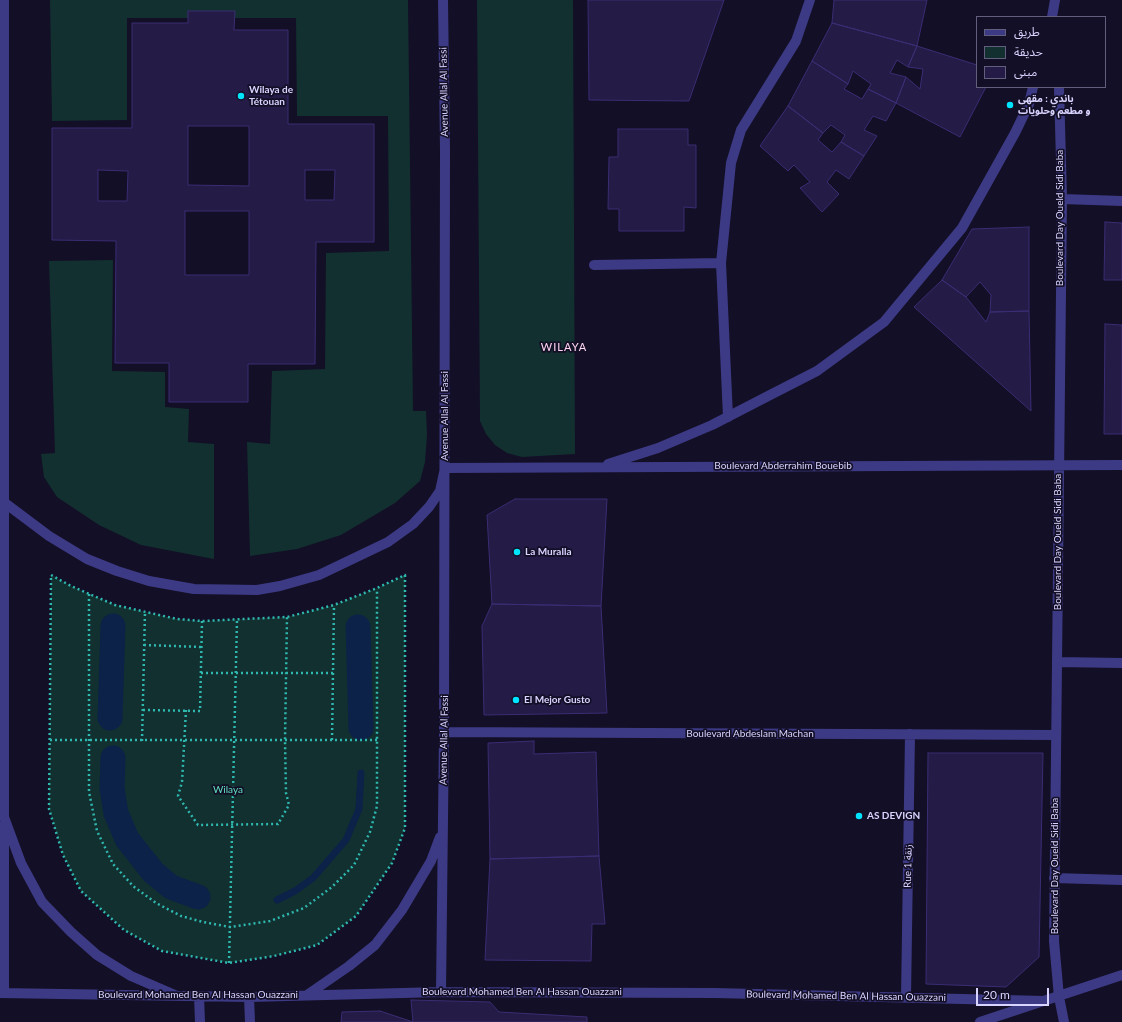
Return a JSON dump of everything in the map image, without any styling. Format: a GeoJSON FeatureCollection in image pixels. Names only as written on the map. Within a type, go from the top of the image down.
{"type":"FeatureCollection","features":[{"type":"Feature","properties":{"kind":"street"},"geometry":{"type":"LineString","coordinates":[[2,993],[5,503],[3,470],[4,0]]}},
{"type":"Feature","properties":{"kind":"street","name":"Avenue Allal Al Fassi"},"geometry":{"type":"LineString","coordinates":[[441,992],[445,468],[445,151],[443,0]]}},
{"type":"Feature","properties":{"kind":"street"},"geometry":{"type":"LineString","coordinates":[[728,417],[721,263],[732,163],[741,130],[796,41],[810,0]]}},
{"type":"Feature","properties":{"kind":"street"},"geometry":{"type":"LineString","coordinates":[[1052,16],[1056,0]]}},
{"type":"Feature","properties":{"kind":"street"},"geometry":{"type":"LineString","coordinates":[[1056,0],[1058,16]]}},
{"type":"Feature","properties":{"kind":"street"},"geometry":{"type":"LineString","coordinates":[[601,467],[658,448],[728,417],[817,371],[884,322],[962,228],[1015,133],[1029,104],[1033,88]]}},
{"type":"Feature","properties":{"kind":"street","name":"Boulevard Day Oueld Sidi Baba"},"geometry":{"type":"LineString","coordinates":[[1059,88],[1062,199],[1054,941],[1059,997],[1064,1022]]}},
{"type":"Feature","properties":{"kind":"street"},"geometry":{"type":"LineString","coordinates":[[1062,199],[1122,201]]}},
{"type":"Feature","properties":{"kind":"street"},"geometry":{"type":"LineString","coordinates":[[594,265],[721,263]]}},
{"type":"Feature","properties":{"kind":"street","name":"Boulevard Abderrahim Bouebib"},"geometry":{"type":"LineString","coordinates":[[445,468],[1058,464],[1122,465]]}},
{"type":"Feature","properties":{"kind":"street"},"geometry":{"type":"LineString","coordinates":[[5,503],[48,536],[87,558],[117,571],[149,582],[194,589],[257,590],[280,586],[319,574],[388,542],[413,524],[429,507],[440,491],[445,468]]}},
{"type":"Feature","properties":{"kind":"street"},"geometry":{"type":"LineString","coordinates":[[1057,662],[1122,663]]}},
{"type":"Feature","properties":{"kind":"street","name":"Boulevard Abdeslam Machan"},"geometry":{"type":"LineString","coordinates":[[444,732],[1056,735]]}},
{"type":"Feature","properties":{"kind":"street","name":"Rue 1 زنقة"},"geometry":{"type":"LineString","coordinates":[[906,997],[910,734]]}},
{"type":"Feature","properties":{"kind":"street"},"geometry":{"type":"LineString","coordinates":[[4,817],[21,863],[42,902],[71,932],[97,955],[131,976],[175,995]]}},
{"type":"Feature","properties":{"kind":"street","name":"Avenue Allal Al Fassi"},"geometry":{"type":"LineString","coordinates":[[306,995],[349,966],[375,945],[402,910],[422,878],[442,831]]}},
{"type":"Feature","properties":{"kind":"street"},"geometry":{"type":"LineString","coordinates":[[1054,878],[1122,880]]}},
{"type":"Feature","properties":{"kind":"street"},"geometry":{"type":"LineString","coordinates":[[980,1022],[1122,975]]}},
{"type":"Feature","properties":{"kind":"street","name":"Boulevard Mohamed Ben Al Hassan Ouazzani"},"geometry":{"type":"LineString","coordinates":[[2,993],[249,996],[441,992],[715,993],[1045,1001]]}},
{"type":"Feature","properties":{"kind":"street"},"geometry":{"type":"LineString","coordinates":[[199,996],[200,1022]]}},
{"type":"Feature","properties":{"kind":"street"},"geometry":{"type":"LineString","coordinates":[[249,996],[250,1022]]}},
{"type":"Feature","properties":{"kind":"path"},"geometry":{"type":"LineString","coordinates":[[51,575],[89,594],[115,604],[177,619],[202,621],[287,617],[334,605],[377,588],[405,575],[405,828],[392,862],[356,916],[316,945],[274,956],[228,963],[162,951],[124,930],[81,891],[63,855],[49,809],[51,575]]}},
{"type":"Feature","properties":{"kind":"path"},"geometry":{"type":"LineString","coordinates":[[89,594],[88,741],[90,792],[97,831],[113,864],[133,886],[156,904],[181,916],[230,927],[270,921],[304,908],[332,887],[354,865],[370,832],[377,806],[377,588]]}},
{"type":"Feature","properties":{"kind":"path"},"geometry":{"type":"LineString","coordinates":[[332,740],[334,605]]}},
{"type":"Feature","properties":{"kind":"path"},"geometry":{"type":"LineString","coordinates":[[142,741],[145,611]]}},
{"type":"Feature","properties":{"kind":"path"},"geometry":{"type":"LineString","coordinates":[[186,710],[182,782],[178,796],[198,825],[278,824],[289,805],[286,793],[285,740],[287,617]]}},
{"type":"Feature","properties":{"kind":"path"},"geometry":{"type":"LineString","coordinates":[[228,963],[237,620]]}},
{"type":"Feature","properties":{"kind":"path"},"geometry":{"type":"LineString","coordinates":[[143,710],[200,711],[202,621]]}},
{"type":"Feature","properties":{"kind":"path"},"geometry":{"type":"LineString","coordinates":[[144,645],[202,647]]}},
{"type":"Feature","properties":{"kind":"path"},"geometry":{"type":"LineString","coordinates":[[201,674],[334,672]]}},
{"type":"Feature","properties":{"kind":"path"},"geometry":{"type":"LineString","coordinates":[[50,740],[377,740]]}},
{"type":"Feature","properties":{"kind":"green space"},"geometry":{"type":"Polygon","coordinates":[[[50,0],[408,0],[413,411],[426,411],[427,435],[425,462],[420,481],[395,503],[341,535],[297,549],[250,556],[247,442],[270,444],[272,371],[325,369],[326,253],[389,251],[388,116],[297,116],[296,18],[127,18],[127,120],[52,121],[50,0]]]}},
{"type":"Feature","properties":{"kind":"green space"},"geometry":{"type":"Polygon","coordinates":[[[477,0],[573,0],[575,454],[522,457],[507,453],[495,445],[486,434],[480,421],[477,0]]]}},
{"type":"Feature","properties":{"kind":"green space"},"geometry":{"type":"Polygon","coordinates":[[[113,260],[112,371],[165,372],[165,407],[189,409],[188,442],[214,444],[214,559],[141,545],[99,525],[57,497],[44,477],[41,454],[55,453],[49,261],[113,260]]]}},
{"type":"Feature","properties":{"kind":"green space","name":"Wilaya"},"geometry":{"type":"Polygon","coordinates":[[[51,575],[71,586],[115,605],[177,619],[202,621],[287,617],[334,605],[405,575],[405,828],[392,863],[356,916],[317,945],[274,956],[229,963],[162,951],[124,930],[81,891],[63,855],[49,809],[51,575]]]}},
{"type":"Feature","properties":{"kind":"building"},"geometry":{"type":"Polygon","coordinates":[[[588,0],[724,0],[689,101],[589,100],[588,0]]]}},
{"type":"Feature","properties":{"kind":"building"},"geometry":{"type":"Polygon","coordinates":[[[834,0],[927,0],[917,46],[832,23],[834,0]]]}},
{"type":"Feature","properties":{"kind":"building"},"geometry":{"type":"Polygon","coordinates":[[[188,11],[235,11],[234,30],[288,30],[288,124],[374,124],[374,242],[316,242],[315,364],[248,364],[248,402],[169,402],[169,363],[115,363],[116,241],[52,240],[52,128],[132,128],[132,23],[188,23],[188,11]],[[188,126],[188,185],[249,186],[249,126],[188,126]],[[98,170],[98,201],[127,201],[128,171],[98,170]],[[305,170],[305,200],[334,200],[335,170],[305,170]],[[185,211],[185,275],[249,275],[249,211],[185,211]]]}},
{"type":"Feature","properties":{"kind":"building"},"geometry":{"type":"Polygon","coordinates":[[[832,23],[917,46],[908,67],[897,60],[890,73],[906,77],[896,103],[868,89],[871,84],[853,71],[848,84],[812,61],[832,23]]]}},
{"type":"Feature","properties":{"kind":"building"},"geometry":{"type":"Polygon","coordinates":[[[917,46],[976,65],[976,88],[985,88],[960,137],[896,103],[906,77],[920,89],[923,69],[908,67],[917,46]]]}},
{"type":"Feature","properties":{"kind":"building"},"geometry":{"type":"Polygon","coordinates":[[[812,61],[848,84],[844,89],[862,99],[868,89],[896,103],[886,121],[873,116],[864,130],[877,136],[864,156],[841,142],[845,135],[831,125],[823,133],[788,106],[812,61]]]}},
{"type":"Feature","properties":{"kind":"building"},"geometry":{"type":"Polygon","coordinates":[[[788,106],[823,133],[818,140],[832,152],[841,142],[864,156],[849,179],[836,170],[827,182],[839,194],[822,212],[800,188],[810,182],[794,165],[788,171],[760,146],[788,106]]]}},
{"type":"Feature","properties":{"kind":"building"},"geometry":{"type":"Polygon","coordinates":[[[618,129],[688,129],[688,145],[696,145],[696,208],[684,207],[684,231],[619,231],[619,209],[608,209],[609,157],[618,157],[618,129]]]}},
{"type":"Feature","properties":{"kind":"building"},"geometry":{"type":"Polygon","coordinates":[[[1105,222],[1122,223],[1122,280],[1104,280],[1105,222]]]}},
{"type":"Feature","properties":{"kind":"building"},"geometry":{"type":"Polygon","coordinates":[[[1029,227],[1029,311],[990,312],[991,295],[980,282],[966,297],[942,280],[972,229],[1029,227]]]}},
{"type":"Feature","properties":{"kind":"building"},"geometry":{"type":"Polygon","coordinates":[[[942,280],[966,297],[986,322],[990,312],[1029,311],[1031,411],[914,307],[942,280]]]}},
{"type":"Feature","properties":{"kind":"building"},"geometry":{"type":"Polygon","coordinates":[[[1105,324],[1122,325],[1122,434],[1104,434],[1105,324]]]}},
{"type":"Feature","properties":{"kind":"building"},"geometry":{"type":"Polygon","coordinates":[[[515,499],[607,499],[601,606],[492,604],[487,515],[515,499]]]}},
{"type":"Feature","properties":{"kind":"building"},"geometry":{"type":"Polygon","coordinates":[[[492,604],[601,606],[607,713],[484,715],[482,626],[492,604]]]}},
{"type":"Feature","properties":{"kind":"building"},"geometry":{"type":"Polygon","coordinates":[[[534,741],[534,754],[596,752],[599,856],[490,859],[488,743],[534,741]]]}},
{"type":"Feature","properties":{"kind":"building"},"geometry":{"type":"Polygon","coordinates":[[[928,753],[1043,753],[1039,957],[1006,987],[926,984],[928,753]]]}},
{"type":"Feature","properties":{"kind":"building"},"geometry":{"type":"Polygon","coordinates":[[[599,856],[605,924],[592,924],[591,961],[485,960],[490,859],[599,856]]]}},
{"type":"Feature","properties":{"kind":"building"},"geometry":{"type":"Polygon","coordinates":[[[411,1000],[490,1002],[499,1012],[587,1017],[587,1022],[413,1022],[411,1000]]]}},
{"type":"Feature","properties":{"kind":"building"},"geometry":{"type":"Polygon","coordinates":[[[380,1011],[413,1022],[341,1022],[342,1012],[380,1011]]]}},
{"type":"Feature","properties":{"kind":"waterway"},"geometry":{"type":"LineString","coordinates":[[110,718],[113,626]]}},
{"type":"Feature","properties":{"kind":"waterway"},"geometry":{"type":"LineString","coordinates":[[358,627],[361,728]]}},
{"type":"Feature","properties":{"kind":"waterway"},"geometry":{"type":"LineString","coordinates":[[113,758],[112,788],[116,813],[127,839],[153,872],[171,887],[198,897]]}},
{"type":"Feature","properties":{"kind":"waterway"},"geometry":{"type":"LineString","coordinates":[[277,900],[295,891],[313,878],[346,840],[359,809],[361,773]]}},
{"type":"Feature","properties":{"kind":"place","name":"Wilaya de Tétouan"},"geometry":{"type":"Point","coordinates":[241,96]}},
{"type":"Feature","properties":{"kind":"place","name":"باندي : مقهى و مطعم وحلويات"},"geometry":{"type":"Point","coordinates":[1010,105]}},
{"type":"Feature","properties":{"kind":"place","name":"La Muralla"},"geometry":{"type":"Point","coordinates":[517,552]}},
{"type":"Feature","properties":{"kind":"place","name":"El Mejor Gusto"},"geometry":{"type":"Point","coordinates":[516,700]}},
{"type":"Feature","properties":{"kind":"place","name":"AS DEVIGN"},"geometry":{"type":"Point","coordinates":[859,816]}},
{"type":"Feature","properties":{"kind":"district","name":"WILAYA"},"geometry":{"type":"Point","coordinates":[564,347]}}]}
